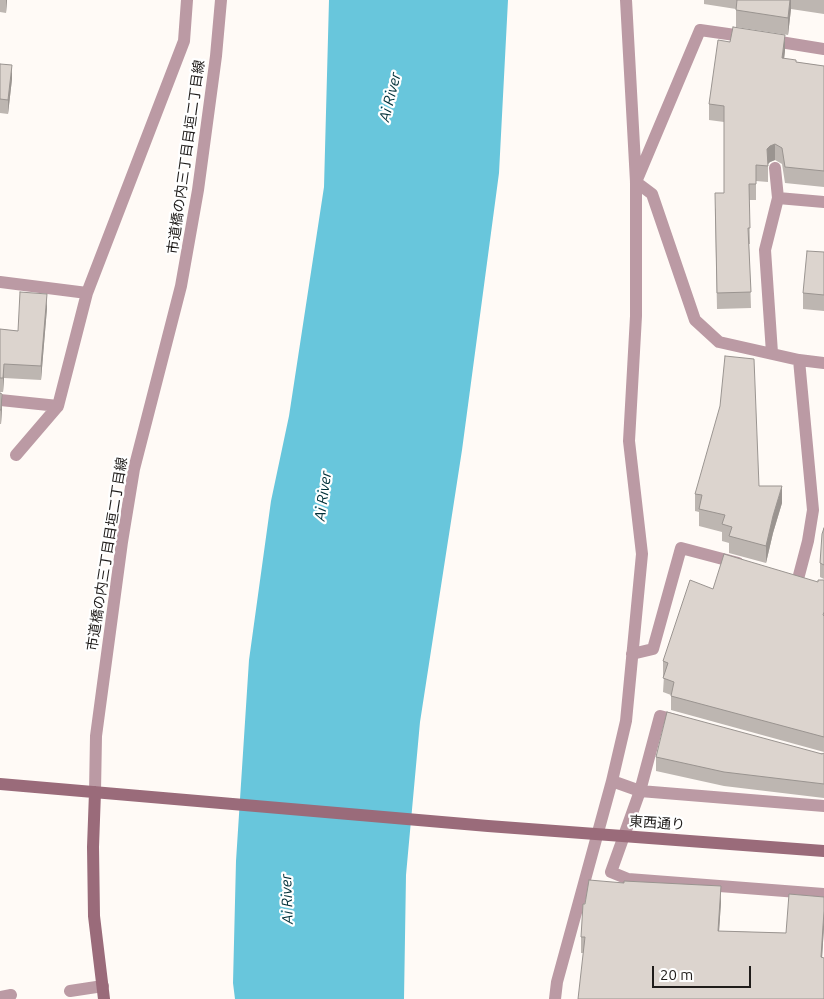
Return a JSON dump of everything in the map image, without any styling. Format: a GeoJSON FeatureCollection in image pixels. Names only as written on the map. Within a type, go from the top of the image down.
{"type":"FeatureCollection","features":[{"type":"Feature","properties":{"kind":"street"},"geometry":{"type":"LineString","coordinates":[[16,455],[58,406],[87,293],[184,40],[187,0]]}},
{"type":"Feature","properties":{"kind":"street","name":"市道橋の内三丁目目垣二丁目線"},"geometry":{"type":"LineString","coordinates":[[104,992],[94,916],[92,847],[96,736],[122,542],[134,469],[182,286],[198,190],[216,56],[221,0]]}},
{"type":"Feature","properties":{"kind":"street"},"geometry":{"type":"LineString","coordinates":[[555,999],[557,982],[612,781],[626,721],[642,554],[629,441],[636,316],[636,182],[626,0]]}},
{"type":"Feature","properties":{"kind":"street"},"geometry":{"type":"LineString","coordinates":[[636,182],[700,30],[824,49]]}},
{"type":"Feature","properties":{"kind":"street"},"geometry":{"type":"LineString","coordinates":[[772,353],[765,250],[778,198],[775,168]]}},
{"type":"Feature","properties":{"kind":"street"},"geometry":{"type":"LineString","coordinates":[[636,182],[652,194],[695,320],[719,342],[799,360],[824,363]]}},
{"type":"Feature","properties":{"kind":"street"},"geometry":{"type":"LineString","coordinates":[[778,198],[824,202]]}},
{"type":"Feature","properties":{"kind":"street"},"geometry":{"type":"LineString","coordinates":[[0,282],[87,293]]}},
{"type":"Feature","properties":{"kind":"street"},"geometry":{"type":"LineString","coordinates":[[798,579],[808,541],[813,510],[799,360]]}},
{"type":"Feature","properties":{"kind":"street"},"geometry":{"type":"LineString","coordinates":[[0,400],[58,406]]}},
{"type":"Feature","properties":{"kind":"street"},"geometry":{"type":"LineString","coordinates":[[632,654],[653,648],[681,548],[753,567]]}},
{"type":"Feature","properties":{"kind":"street"},"geometry":{"type":"LineString","coordinates":[[689,724],[660,716],[640,791],[611,872],[628,879],[824,894]]}},
{"type":"Feature","properties":{"kind":"street"},"geometry":{"type":"LineString","coordinates":[[612,781],[640,791],[824,806]]}},
{"type":"Feature","properties":{"kind":"street","name":"東西通り"},"geometry":{"type":"LineString","coordinates":[[0,784],[126,793],[488,826],[824,851]]}},
{"type":"Feature","properties":{"kind":"street"},"geometry":{"type":"LineString","coordinates":[[70,991],[104,992]]}},
{"type":"Feature","properties":{"kind":"water","name":"Ai River"},"geometry":{"type":"Polygon","coordinates":[[[329,0],[508,0],[499,173],[462,450],[420,722],[406,875],[404,999],[235,999],[233,983],[236,861],[249,660],[271,501],[289,416],[324,187],[329,0]]]}},
{"type":"Feature","properties":{"kind":"building"},"geometry":{"type":"Polygon","coordinates":[[[737,0],[790,0],[788,18],[736,10],[737,0]]]}},
{"type":"Feature","properties":{"kind":"building"},"geometry":{"type":"Polygon","coordinates":[[[733,27],[785,35],[782,58],[824,66],[824,171],[785,167],[782,148],[775,144],[767,149],[768,166],[756,165],[756,184],[749,184],[750,228],[748,228],[751,292],[717,293],[715,193],[724,193],[724,106],[709,104],[718,40],[730,42],[733,27]]]}},
{"type":"Feature","properties":{"kind":"building"},"geometry":{"type":"Polygon","coordinates":[[[0,64],[12,65],[8,100],[0,99],[0,64]]]}},
{"type":"Feature","properties":{"kind":"building"},"geometry":{"type":"Polygon","coordinates":[[[807,251],[824,252],[824,295],[803,293],[807,251]]]}},
{"type":"Feature","properties":{"kind":"building"},"geometry":{"type":"Polygon","coordinates":[[[20,292],[47,294],[41,366],[4,364],[3,378],[0,378],[0,329],[18,331],[20,292]]]}},
{"type":"Feature","properties":{"kind":"building"},"geometry":{"type":"Polygon","coordinates":[[[725,356],[754,359],[759,486],[782,486],[766,546],[729,536],[732,527],[722,524],[725,515],[699,509],[702,495],[695,494],[720,406],[725,356]]]}},
{"type":"Feature","properties":{"kind":"building"},"geometry":{"type":"Polygon","coordinates":[[[0,393],[2,394],[1,410],[0,410],[0,393]]]}},
{"type":"Feature","properties":{"kind":"building"},"geometry":{"type":"Polygon","coordinates":[[[824,528],[824,565],[820,563],[824,528]]]}},
{"type":"Feature","properties":{"kind":"building"},"geometry":{"type":"Polygon","coordinates":[[[724,554],[818,582],[818,580],[824,580],[824,737],[671,696],[674,682],[663,678],[668,663],[663,661],[690,580],[713,589],[724,554]]]}},
{"type":"Feature","properties":{"kind":"building"},"geometry":{"type":"Polygon","coordinates":[[[667,712],[824,753],[824,784],[724,772],[656,757],[667,712]]]}},
{"type":"Feature","properties":{"kind":"building"},"geometry":{"type":"Polygon","coordinates":[[[589,880],[721,886],[718,931],[786,933],[789,894],[824,897],[821,957],[824,958],[824,999],[578,999],[585,937],[581,937],[583,904],[585,904],[589,880]]]}}]}
